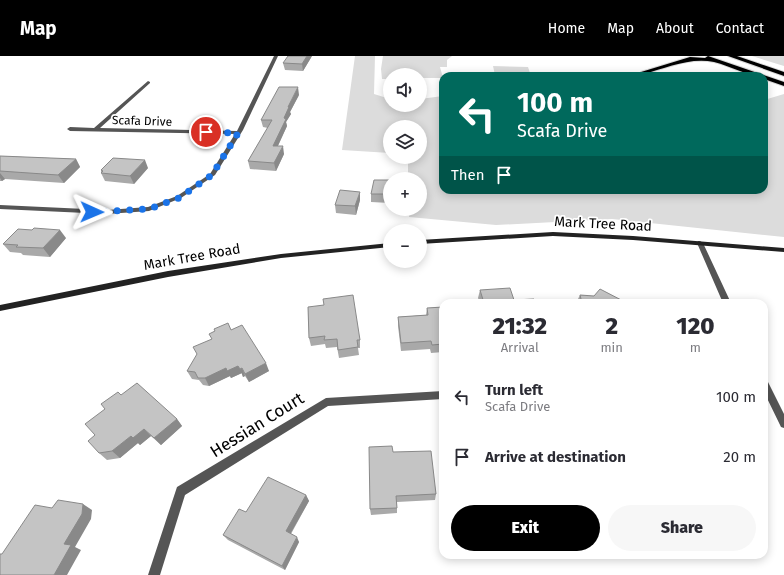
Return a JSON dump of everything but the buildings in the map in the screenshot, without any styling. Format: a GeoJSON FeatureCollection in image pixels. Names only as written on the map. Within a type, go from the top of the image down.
{"type":"FeatureCollection","features":[{"type":"Feature","properties":{"kind":"highway"},"geometry":{"type":"LineString","coordinates":[[704,56],[750,72]]}},
{"type":"Feature","properties":{"kind":"highway"},"geometry":{"type":"LineString","coordinates":[[731,56],[784,74]]}},
{"type":"Feature","properties":{"kind":"highway"},"geometry":{"type":"LineString","coordinates":[[644,72],[690,59],[715,60]]}},
{"type":"Feature","properties":{"kind":"highway"},"geometry":{"type":"LineString","coordinates":[[768,78],[784,84]]}},
{"type":"Feature","properties":{"kind":"main road","name":"Mark Tree Road"},"geometry":{"type":"LineString","coordinates":[[427,242],[554,234],[784,250]]}},
{"type":"Feature","properties":{"kind":"main road","name":"Mark Tree Road"},"geometry":{"type":"LineString","coordinates":[[0,308],[168,274],[266,258],[383,246]]}},
{"type":"Feature","properties":{"kind":"street"},"geometry":{"type":"LineString","coordinates":[[0,208],[107,212],[149,209],[179,198],[212,175],[238,133],[276,56]]}},
{"type":"Feature","properties":{"kind":"street"},"geometry":{"type":"LineString","coordinates":[[96,129],[148,82]]}},
{"type":"Feature","properties":{"kind":"street","name":"Scafa Drive"},"geometry":{"type":"LineString","coordinates":[[70,128],[238,133]]}},
{"type":"Feature","properties":{"kind":"street"},"geometry":{"type":"LineString","coordinates":[[700,243],[725,299]]}},
{"type":"Feature","properties":{"kind":"street"},"geometry":{"type":"LineString","coordinates":[[768,391],[784,424]]}},
{"type":"Feature","properties":{"kind":"street","name":"Hessian Court"},"geometry":{"type":"LineString","coordinates":[[154,575],[180,491],[326,402],[439,395]]}},
{"type":"Feature","properties":{"kind":"shaded area"},"geometry":{"type":"Polygon","coordinates":[[[355,56],[375,56],[374,94],[383,97],[383,112],[427,112],[427,98],[439,97],[439,194],[768,194],[768,99],[784,94],[784,237],[612,219],[496,225],[409,217],[427,216],[427,172],[408,172],[408,164],[427,164],[427,120],[383,120],[383,153],[342,150],[355,56]]]}},
{"type":"Feature","properties":{"kind":"shaded area"},"geometry":{"type":"Polygon","coordinates":[[[383,56],[452,56],[447,60],[447,67],[440,67],[441,72],[439,72],[439,78],[427,78],[427,68],[383,68],[383,79],[381,69],[383,56]]]}},
{"type":"Feature","properties":{"kind":"shaded area"},"geometry":{"type":"Polygon","coordinates":[[[752,56],[784,56],[784,66],[752,56]]]}},
{"type":"Feature","properties":{"kind":"shaded area"},"geometry":{"type":"Polygon","coordinates":[[[493,66],[528,67],[530,72],[494,72],[493,66]]]}},
{"type":"Feature","properties":{"kind":"route"},"geometry":{"type":"LineString","coordinates":[[92,212],[149,209],[179,198],[201,183],[212,175],[238,133],[206,132]]}}]}
